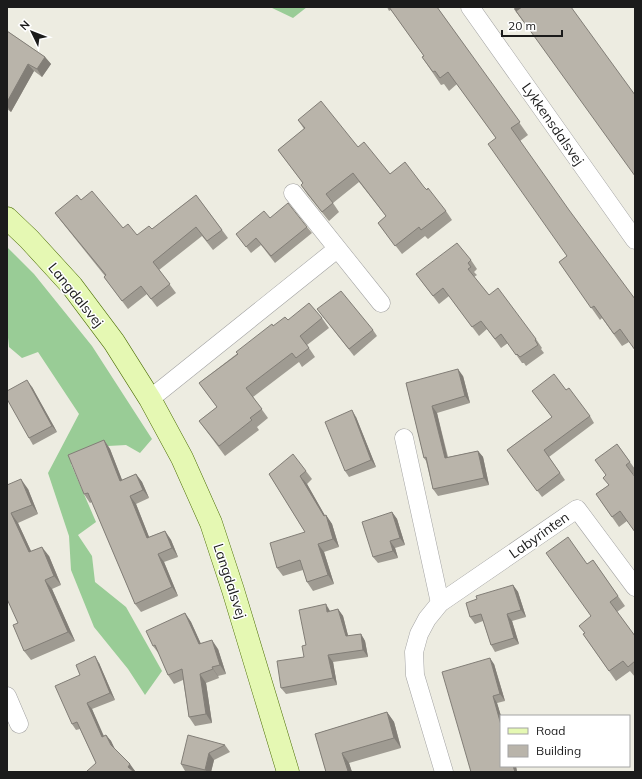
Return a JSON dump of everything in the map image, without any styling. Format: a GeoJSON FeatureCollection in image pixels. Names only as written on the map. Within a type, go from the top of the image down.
{"type":"FeatureCollection","features":[{"type":"Feature","properties":{"kind":"street","name":"Lykkensdalsvej"},"geometry":{"type":"LineString","coordinates":[[470,7],[635,240]]}},
{"type":"Feature","properties":{"kind":"street"},"geometry":{"type":"LineString","coordinates":[[293,193],[380,303]]}},
{"type":"Feature","properties":{"kind":"street","name":"Langdalsvej"},"geometry":{"type":"LineString","coordinates":[[7,218],[29,239],[72,286],[114,342],[150,399],[182,458],[211,523],[233,590],[288,772]]}},
{"type":"Feature","properties":{"kind":"street"},"geometry":{"type":"LineString","coordinates":[[150,399],[337,249]]}},
{"type":"Feature","properties":{"kind":"street"},"geometry":{"type":"LineString","coordinates":[[404,438],[440,603]]}},
{"type":"Feature","properties":{"kind":"street","name":"Labyrinten"},"geometry":{"type":"LineString","coordinates":[[444,772],[415,675],[414,652],[419,634],[427,619],[440,603],[577,509],[635,587]]}},
{"type":"Feature","properties":{"kind":"street"},"geometry":{"type":"LineString","coordinates":[[7,696],[19,724]]}},
{"type":"Feature","properties":{"kind":"green space"},"geometry":{"type":"Polygon","coordinates":[[[270,7],[307,7],[293,18],[270,7]]]}},
{"type":"Feature","properties":{"kind":"green space"},"geometry":{"type":"Polygon","coordinates":[[[7,247],[34,274],[92,346],[152,439],[140,453],[126,445],[108,446],[71,464],[96,522],[78,535],[92,556],[95,582],[126,607],[162,671],[145,695],[128,669],[94,627],[71,570],[69,536],[48,473],[79,414],[38,352],[22,358],[9,347],[7,328],[7,247]]]}},
{"type":"Feature","properties":{"kind":"building"},"geometry":{"type":"Polygon","coordinates":[[[389,7],[437,7],[520,122],[511,128],[635,299],[635,350],[620,329],[614,334],[594,306],[591,308],[559,262],[567,256],[488,144],[496,138],[448,72],[440,78],[435,71],[433,72],[422,57],[424,56],[389,7]]]}},
{"type":"Feature","properties":{"kind":"building"},"geometry":{"type":"Polygon","coordinates":[[[522,7],[571,7],[635,95],[635,176],[516,11],[522,7]]]}},
{"type":"Feature","properties":{"kind":"building"},"geometry":{"type":"Polygon","coordinates":[[[7,31],[45,57],[37,69],[28,64],[7,102],[7,31]]]}},
{"type":"Feature","properties":{"kind":"building"},"geometry":{"type":"Polygon","coordinates":[[[321,101],[358,147],[364,142],[390,174],[405,162],[424,187],[427,190],[428,188],[446,211],[421,230],[419,227],[395,246],[378,223],[386,216],[353,173],[326,194],[333,203],[322,212],[301,185],[303,183],[278,150],[305,128],[298,120],[321,101]]]}},
{"type":"Feature","properties":{"kind":"building"},"geometry":{"type":"Polygon","coordinates":[[[92,191],[123,228],[128,224],[137,235],[149,226],[152,229],[196,195],[222,230],[207,241],[196,227],[153,262],[170,284],[151,299],[141,286],[122,301],[104,277],[106,275],[55,213],[77,195],[81,200],[92,191]]]}},
{"type":"Feature","properties":{"kind":"building"},"geometry":{"type":"Polygon","coordinates":[[[288,203],[307,227],[271,256],[256,238],[246,247],[236,234],[264,211],[270,218],[288,203]]]}},
{"type":"Feature","properties":{"kind":"building"},"geometry":{"type":"Polygon","coordinates":[[[457,243],[471,260],[468,263],[471,267],[468,269],[489,295],[498,288],[536,339],[535,340],[538,345],[520,357],[517,354],[516,355],[501,334],[495,339],[481,321],[472,327],[443,288],[433,296],[416,274],[457,243]]]}},
{"type":"Feature","properties":{"kind":"building"},"geometry":{"type":"Polygon","coordinates":[[[341,291],[373,330],[349,349],[317,309],[341,291]]]}},
{"type":"Feature","properties":{"kind":"building"},"geometry":{"type":"Polygon","coordinates":[[[309,303],[322,318],[300,336],[309,348],[296,358],[292,353],[246,388],[262,409],[250,418],[252,420],[219,446],[199,421],[217,407],[199,383],[238,354],[236,352],[272,324],[273,326],[285,317],[288,320],[309,303]]]}},
{"type":"Feature","properties":{"kind":"building"},"geometry":{"type":"Polygon","coordinates":[[[458,369],[465,396],[432,406],[445,458],[478,451],[484,478],[433,489],[406,383],[458,369]]]}},
{"type":"Feature","properties":{"kind":"building"},"geometry":{"type":"Polygon","coordinates":[[[554,374],[566,390],[569,388],[590,416],[544,450],[560,473],[537,491],[507,450],[552,417],[532,391],[554,374]]]}},
{"type":"Feature","properties":{"kind":"building"},"geometry":{"type":"Polygon","coordinates":[[[27,380],[52,426],[29,438],[7,399],[7,391],[27,380]]]}},
{"type":"Feature","properties":{"kind":"building"},"geometry":{"type":"Polygon","coordinates":[[[352,410],[371,460],[345,471],[325,422],[352,410]]]}},
{"type":"Feature","properties":{"kind":"building"},"geometry":{"type":"Polygon","coordinates":[[[104,440],[120,481],[136,474],[143,490],[130,496],[147,538],[165,531],[172,548],[158,554],[172,587],[135,604],[88,493],[84,494],[68,455],[104,440]]]}},
{"type":"Feature","properties":{"kind":"building"},"geometry":{"type":"Polygon","coordinates":[[[617,444],[630,462],[626,465],[635,477],[635,532],[620,511],[612,517],[596,494],[609,485],[603,478],[606,475],[595,460],[617,444]]]}},
{"type":"Feature","properties":{"kind":"building"},"geometry":{"type":"Polygon","coordinates":[[[293,454],[306,471],[300,476],[324,516],[326,515],[333,539],[318,544],[328,575],[307,582],[300,560],[277,568],[270,543],[305,532],[269,474],[293,454]]]}},
{"type":"Feature","properties":{"kind":"building"},"geometry":{"type":"Polygon","coordinates":[[[21,479],[32,505],[11,513],[29,552],[42,547],[54,576],[45,580],[68,632],[24,651],[13,625],[18,623],[7,599],[7,485],[21,479]]]}},
{"type":"Feature","properties":{"kind":"building"},"geometry":{"type":"Polygon","coordinates":[[[392,512],[400,538],[390,541],[393,551],[373,557],[362,522],[392,512]]]}},
{"type":"Feature","properties":{"kind":"building"},"geometry":{"type":"Polygon","coordinates":[[[568,537],[587,564],[593,560],[618,596],[610,602],[635,636],[635,661],[628,667],[623,661],[609,671],[579,626],[591,616],[546,553],[568,537]]]}},
{"type":"Feature","properties":{"kind":"building"},"geometry":{"type":"Polygon","coordinates":[[[513,585],[521,610],[507,614],[514,638],[491,645],[481,614],[470,617],[466,603],[477,599],[476,596],[513,585]]]}},
{"type":"Feature","properties":{"kind":"building"},"geometry":{"type":"Polygon","coordinates":[[[326,604],[327,612],[338,609],[346,636],[361,634],[363,650],[328,655],[333,678],[281,688],[277,661],[304,657],[302,646],[306,645],[299,610],[326,604]]]}},
{"type":"Feature","properties":{"kind":"building"},"geometry":{"type":"Polygon","coordinates":[[[185,613],[199,644],[212,640],[220,665],[212,667],[213,669],[200,674],[206,714],[189,717],[182,669],[168,675],[155,645],[153,646],[146,631],[185,613]]]}},
{"type":"Feature","properties":{"kind":"building"},"geometry":{"type":"Polygon","coordinates":[[[95,656],[110,693],[87,703],[102,737],[106,735],[111,745],[130,764],[128,767],[134,772],[87,771],[96,763],[77,722],[72,724],[55,686],[80,675],[76,665],[95,656]]]}},
{"type":"Feature","properties":{"kind":"building"},"geometry":{"type":"Polygon","coordinates":[[[490,658],[500,694],[493,696],[500,721],[500,767],[513,767],[515,772],[471,772],[442,672],[490,658]]]}},
{"type":"Feature","properties":{"kind":"building"},"geometry":{"type":"Polygon","coordinates":[[[387,712],[394,738],[342,753],[348,771],[326,772],[315,734],[387,712]]]}},
{"type":"Feature","properties":{"kind":"building"},"geometry":{"type":"Polygon","coordinates":[[[188,735],[225,745],[209,753],[205,770],[181,764],[188,735]]]}}]}
